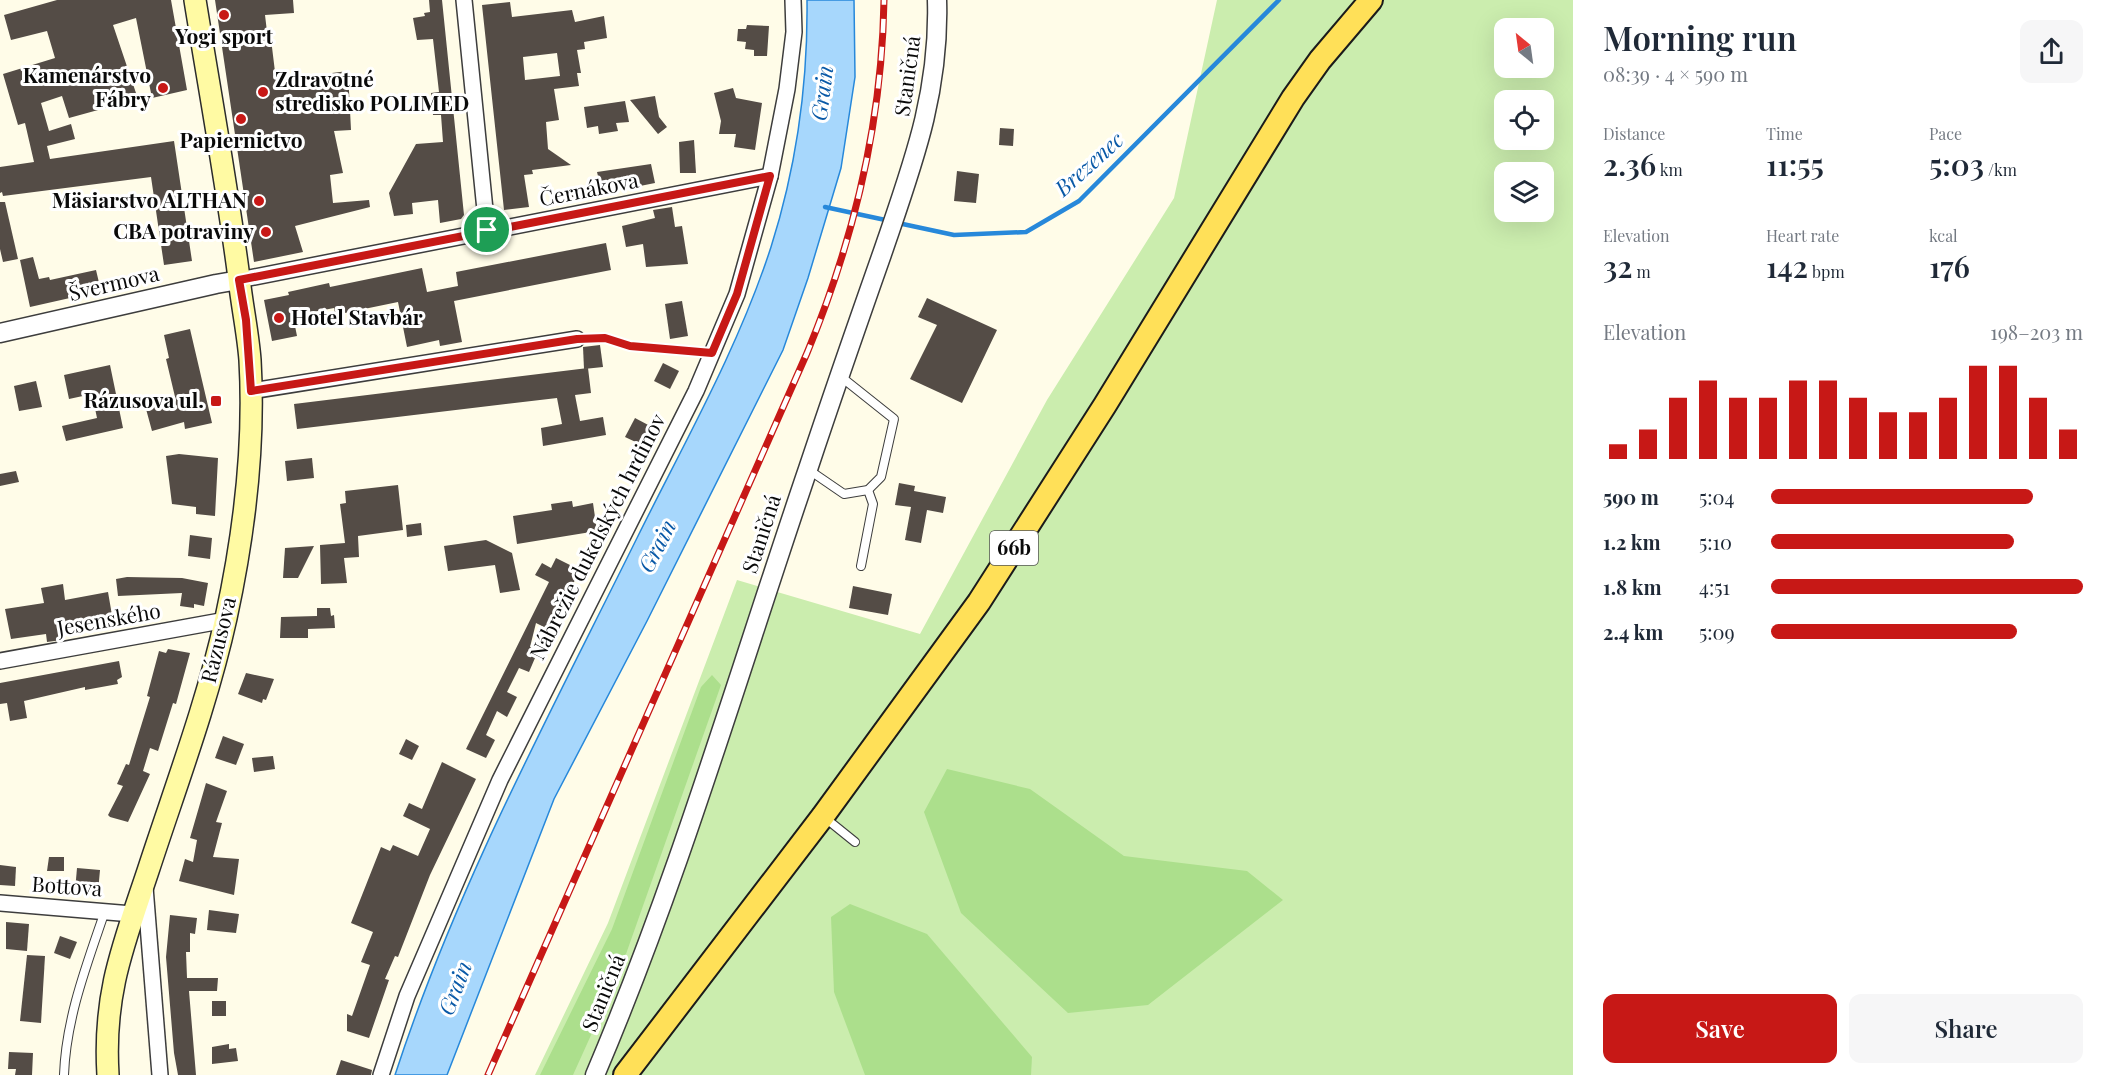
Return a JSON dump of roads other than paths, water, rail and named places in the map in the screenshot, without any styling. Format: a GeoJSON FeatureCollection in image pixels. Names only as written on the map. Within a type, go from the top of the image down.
{"type":"FeatureCollection","features":[{"type":"Feature","properties":{"kind":"main road","name":"Rázusova"},"geometry":{"type":"LineString","coordinates":[[108,1075],[108,1013],[112,986],[132,914],[204,700],[226,620],[245,501],[251,391],[249,349],[195,0]]}},
{"type":"Feature","properties":{"kind":"main road","name":"66b"},"geometry":{"type":"LineString","coordinates":[[625,1075],[823,816],[946,648],[1008,558],[1293,98],[1320,60],[1371,0]]}},
{"type":"Feature","properties":{"kind":"street"},"geometry":{"type":"LineString","coordinates":[[464,0],[487,230]]}},
{"type":"Feature","properties":{"kind":"street","name":"Nábrežie dukelských hrdinov"},"geometry":{"type":"LineString","coordinates":[[381,1075],[407,996],[500,780],[696,392],[737,294],[770,176],[787,89],[794,32],[793,0]]}},
{"type":"Feature","properties":{"kind":"street","name":"Staničná"},"geometry":{"type":"LineString","coordinates":[[595,1075],[625,1005],[668,891],[807,469],[914,163],[933,88],[937,49],[937,0]]}},
{"type":"Feature","properties":{"kind":"street","name":"Černákova"},"geometry":{"type":"LineString","coordinates":[[239,280],[770,176]]}},
{"type":"Feature","properties":{"kind":"street","name":"Švermova"},"geometry":{"type":"LineString","coordinates":[[0,333],[239,280]]}},
{"type":"Feature","properties":{"kind":"street"},"geometry":{"type":"LineString","coordinates":[[251,391],[577,339]]}},
{"type":"Feature","properties":{"kind":"street","name":"Jesenského"},"geometry":{"type":"LineString","coordinates":[[0,661],[226,620]]}},
{"type":"Feature","properties":{"kind":"street","name":"Rázusova"},"geometry":{"type":"LineString","coordinates":[[145,881],[160,1075]]}},
{"type":"Feature","properties":{"kind":"street","name":"Bottova"},"geometry":{"type":"LineString","coordinates":[[0,903],[132,914]]}},
{"type":"Feature","properties":{"kind":"lane"},"geometry":{"type":"LineString","coordinates":[[577,339],[605,338],[630,346],[712,353]]}},
{"type":"Feature","properties":{"kind":"lane"},"geometry":{"type":"LineString","coordinates":[[807,469],[844,494],[868,490],[881,477],[894,419],[840,376]]}},
{"type":"Feature","properties":{"kind":"lane"},"geometry":{"type":"LineString","coordinates":[[861,566],[873,504],[868,490]]}},
{"type":"Feature","properties":{"kind":"lane"},"geometry":{"type":"LineString","coordinates":[[823,816],[855,842]]}},
{"type":"Feature","properties":{"kind":"lane"},"geometry":{"type":"LineString","coordinates":[[64,1075],[65,1054],[80,985],[105,911]]}},
{"type":"Feature","properties":{"kind":"water","name":"Grain"},"geometry":{"type":"Polygon","coordinates":[[[807,0],[854,0],[855,77],[841,168],[808,278],[783,350],[647,621],[554,799],[447,1075],[395,1075],[447,936],[506,802],[709,395],[758,285],[780,217],[794,156],[803,94],[807,0]]]}},
{"type":"Feature","properties":{"kind":"waterway","name":"Brezenec"},"geometry":{"type":"LineString","coordinates":[[898,223],[954,235],[1026,232],[1079,201],[1279,0]]}},
{"type":"Feature","properties":{"kind":"waterway","name":"Brezenec"},"geometry":{"type":"LineString","coordinates":[[825,207],[890,221]]}},
{"type":"Feature","properties":{"kind":"railway"},"geometry":{"type":"LineString","coordinates":[[488,1075],[824,310],[851,224],[871,136],[878,91],[884,0]]}},
{"type":"Feature","properties":{"kind":"place","name":"Yogi sport"},"geometry":{"type":"Point","coordinates":[224,15]}},
{"type":"Feature","properties":{"kind":"place","name":"Kamenárstvo Fábry"},"geometry":{"type":"Point","coordinates":[163,88]}},
{"type":"Feature","properties":{"kind":"place","name":"Zdravotné stredisko POLIMED"},"geometry":{"type":"Point","coordinates":[263,92]}},
{"type":"Feature","properties":{"kind":"place","name":"Papiernictvo"},"geometry":{"type":"Point","coordinates":[241,119]}},
{"type":"Feature","properties":{"kind":"place","name":"Mäsiarstvo ALTHAN"},"geometry":{"type":"Point","coordinates":[259,201]}},
{"type":"Feature","properties":{"kind":"place","name":"CBA potraviny"},"geometry":{"type":"Point","coordinates":[266,232]}},
{"type":"Feature","properties":{"kind":"place","name":"Hotel Stavbár"},"geometry":{"type":"Point","coordinates":[279,318]}},
{"type":"Feature","properties":{"kind":"place","name":"Rázusova ul."},"geometry":{"type":"Point","coordinates":[216,401]}}]}
